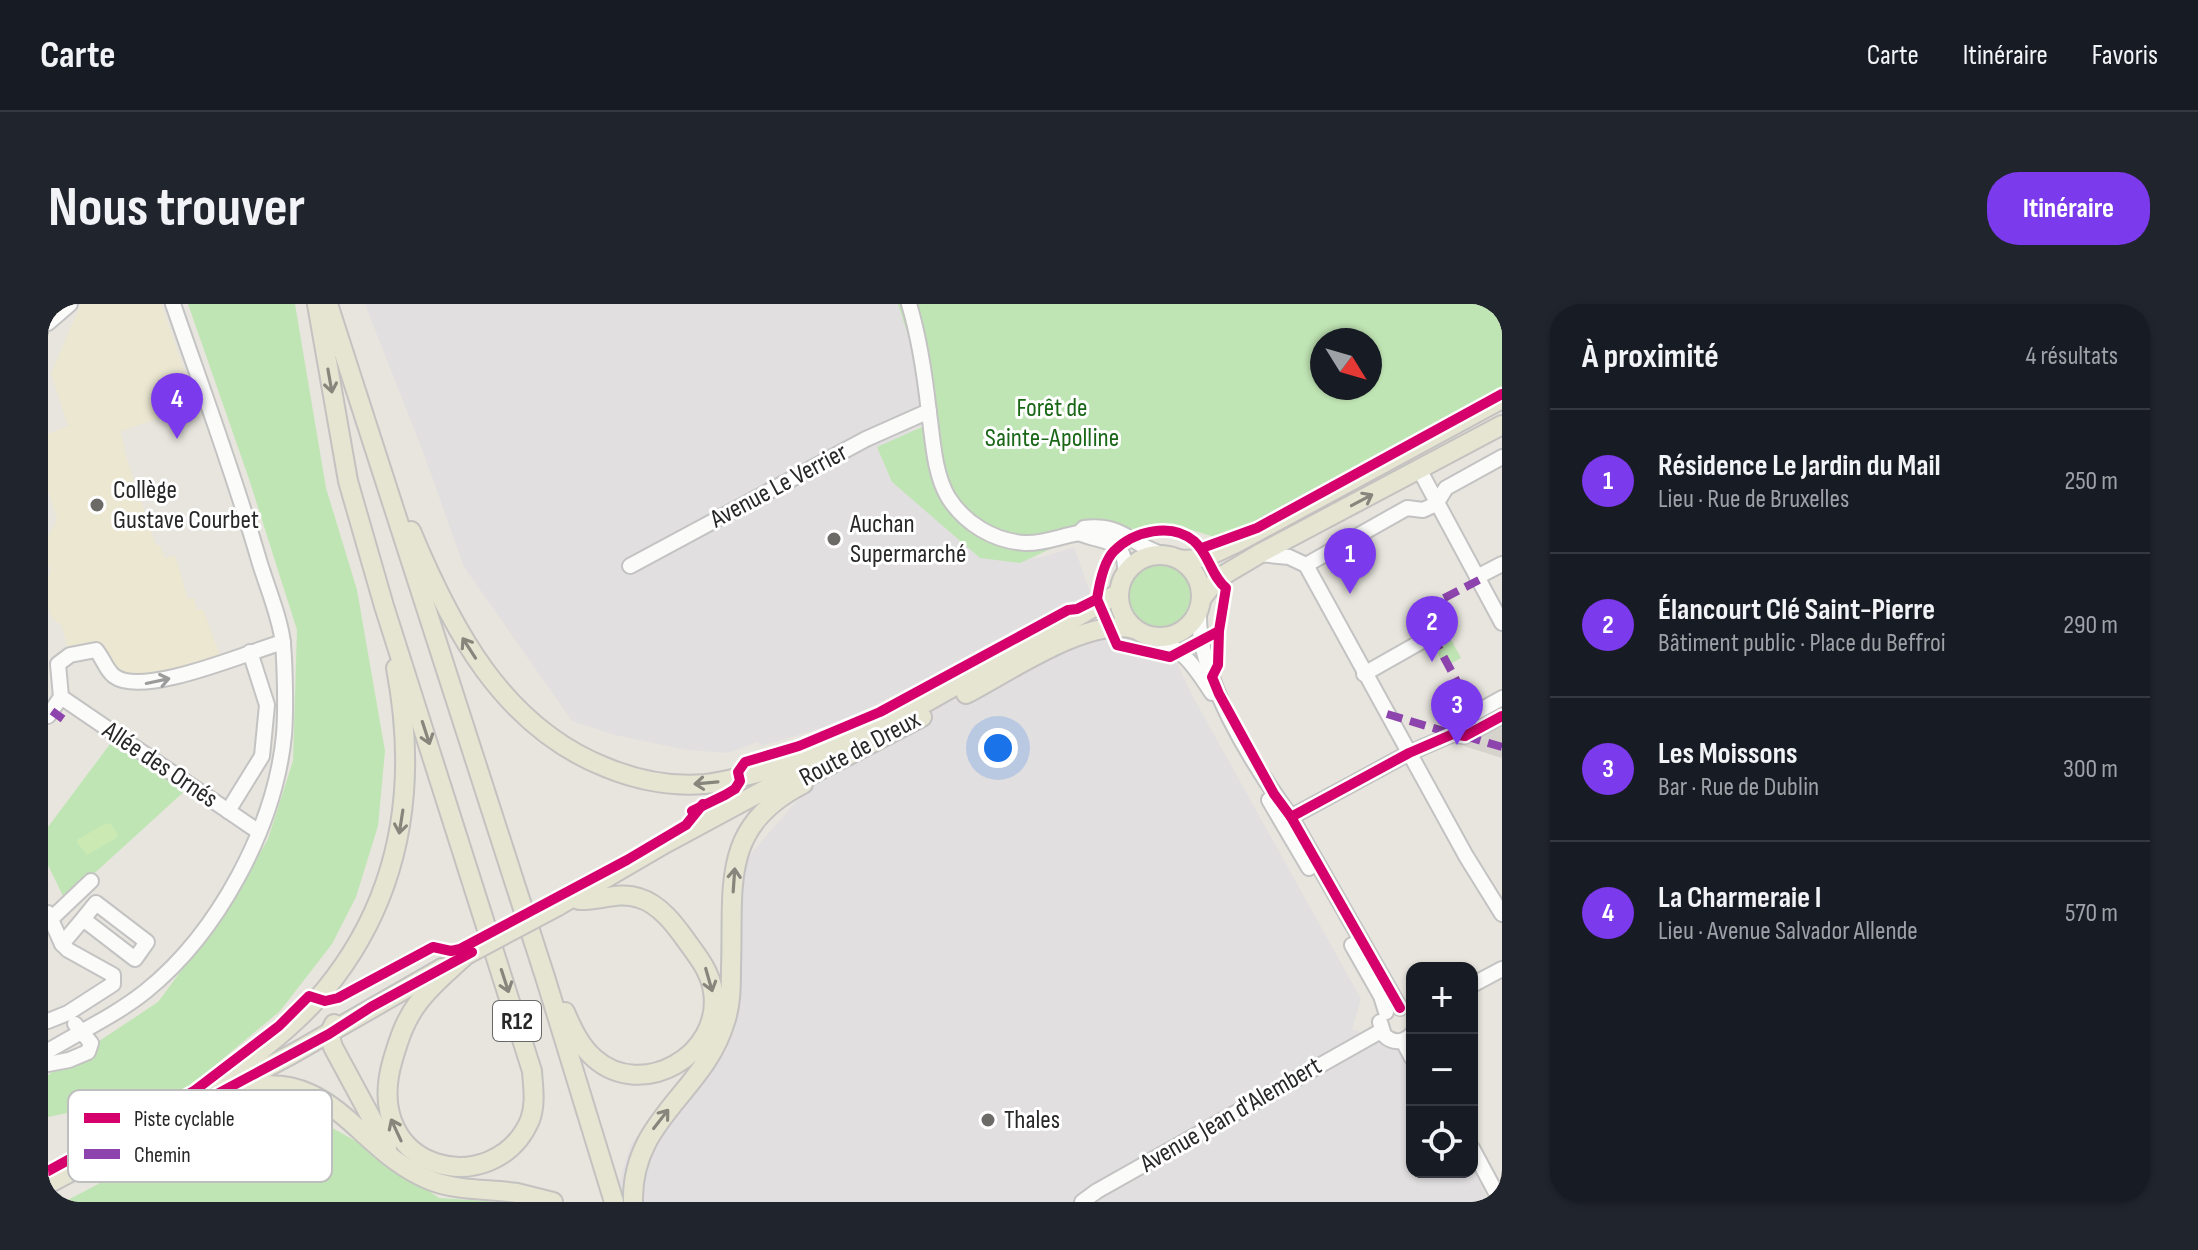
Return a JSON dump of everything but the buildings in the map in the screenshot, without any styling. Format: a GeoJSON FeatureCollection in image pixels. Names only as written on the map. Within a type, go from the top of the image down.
{"type":"FeatureCollection","features":[{"type":"Feature","properties":{"kind":"main road","name":"R12"},"geometry":{"type":"LineString","coordinates":[[317,304],[348,481],[384,606],[532,1071],[534,1098],[531,1118],[521,1138],[508,1152],[488,1165],[449,1170],[430,1165],[402,1143],[394,1130],[386,1096],[390,1071],[405,1023],[418,1002],[466,955]]}},
{"type":"Feature","properties":{"kind":"main road","name":"R12"},"geometry":{"type":"LineString","coordinates":[[328,304],[546,980],[614,1202]]}},
{"type":"Feature","properties":{"kind":"main road"},"geometry":{"type":"LineString","coordinates":[[1502,399],[1206,557],[1140,560],[1122,584],[1122,613],[1134,629],[1153,637],[1168,637],[1181,632],[1192,623],[1217,579],[1502,425]]}},
{"type":"Feature","properties":{"kind":"main road","name":"R12"},"geometry":{"type":"LineString","coordinates":[[386,478],[397,489],[436,590],[483,669],[509,702],[540,731],[583,759],[630,778],[703,784],[781,767],[887,718],[910,712]]}},
{"type":"Feature","properties":{"kind":"main road"},"geometry":{"type":"LineString","coordinates":[[1172,557],[1196,575],[1201,604]]}},
{"type":"Feature","properties":{"kind":"main road","name":"Route de Dreux"},"geometry":{"type":"LineString","coordinates":[[207,1090],[371,1007],[910,712],[1122,584]]}},
{"type":"Feature","properties":{"kind":"main road","name":"R12"},"geometry":{"type":"LineString","coordinates":[[220,1083],[267,1046],[326,988],[367,927],[394,857],[406,781],[406,735],[384,606]]}},
{"type":"Feature","properties":{"kind":"main road","name":"Route de Dreux"},"geometry":{"type":"LineString","coordinates":[[590,888],[669,851],[1070,639],[1115,626],[1134,629]]}},
{"type":"Feature","properties":{"kind":"main road"},"geometry":{"type":"LineString","coordinates":[[633,1202],[633,1183],[642,1148],[714,1050],[726,1020],[731,988],[734,876],[741,844],[756,818],[774,800],[834,768],[845,757]]}},
{"type":"Feature","properties":{"kind":"main road","name":"R12"},"geometry":{"type":"LineString","coordinates":[[546,980],[556,986],[580,1042],[594,1059],[615,1071],[639,1075],[666,1070],[686,1059],[704,1039],[712,1014],[713,992],[705,967],[674,924],[640,898],[617,895],[565,902]]}},
{"type":"Feature","properties":{"kind":"main road"},"geometry":{"type":"LineString","coordinates":[[334,1026],[392,1156]]}},
{"type":"Feature","properties":{"kind":"main road","name":"Route de Dreux"},"geometry":{"type":"LineString","coordinates":[[223,1090],[334,1026]]}},
{"type":"Feature","properties":{"kind":"main road"},"geometry":{"type":"LineString","coordinates":[[241,1090],[269,1084],[289,1085],[300,1090]]}},
{"type":"Feature","properties":{"kind":"main road"},"geometry":{"type":"LineString","coordinates":[[332,1106],[418,1175],[435,1182],[516,1193],[553,1202]]}},
{"type":"Feature","properties":{"kind":"main road","name":"Route de Dreux"},"geometry":{"type":"LineString","coordinates":[[48,1177],[68,1166]]}},
{"type":"Feature","properties":{"kind":"main road","name":"Route de Dreux"},"geometry":{"type":"LineString","coordinates":[[48,1184],[68,1173]]}},
{"type":"Feature","properties":{"kind":"street"},"geometry":{"type":"LineString","coordinates":[[48,323],[70,304]]}},
{"type":"Feature","properties":{"kind":"street"},"geometry":{"type":"LineString","coordinates":[[48,1051],[96,1025],[147,990],[186,951],[222,904],[259,832],[271,798],[284,735],[283,642],[238,489],[173,304]]}},
{"type":"Feature","properties":{"kind":"street"},"geometry":{"type":"LineString","coordinates":[[909,304],[919,339],[929,411],[947,495],[966,519],[1008,541],[1035,543],[1079,533],[1104,539],[1115,546],[1124,560],[1122,584]]}},
{"type":"Feature","properties":{"kind":"street","name":"Avenue Le Verrier"},"geometry":{"type":"LineString","coordinates":[[630,566],[866,439],[929,411]]}},
{"type":"Feature","properties":{"kind":"street"},"geometry":{"type":"LineString","coordinates":[[1306,565],[1407,508],[1423,510],[1436,504],[1446,488],[1502,457]]}},
{"type":"Feature","properties":{"kind":"street"},"geometry":{"type":"LineString","coordinates":[[1419,469],[1502,623]]}},
{"type":"Feature","properties":{"kind":"street"},"geometry":{"type":"LineString","coordinates":[[1079,533],[1084,528],[1107,527],[1122,532],[1152,551],[1172,557]]}},
{"type":"Feature","properties":{"kind":"street"},"geometry":{"type":"LineString","coordinates":[[1259,554],[1289,557],[1306,565],[1466,856],[1502,914]]}},
{"type":"Feature","properties":{"kind":"street"},"geometry":{"type":"LineString","coordinates":[[1477,577],[1502,564]]}},
{"type":"Feature","properties":{"kind":"street"},"geometry":{"type":"LineString","coordinates":[[1201,604],[1200,637],[1219,694],[1399,1012]]}},
{"type":"Feature","properties":{"kind":"street"},"geometry":{"type":"LineString","coordinates":[[1364,674],[1431,636]]}},
{"type":"Feature","properties":{"kind":"street"},"geometry":{"type":"LineString","coordinates":[[1153,637],[1181,651],[1210,690],[1381,996],[1399,1012]]}},
{"type":"Feature","properties":{"kind":"street"},"geometry":{"type":"LineString","coordinates":[[54,715],[61,697],[58,664],[64,658],[88,650],[96,650],[115,677],[142,684],[166,680],[283,642]]}},
{"type":"Feature","properties":{"kind":"street"},"geometry":{"type":"LineString","coordinates":[[228,811],[262,756],[267,705],[250,652]]}},
{"type":"Feature","properties":{"kind":"street","name":"Allée des Ornés"},"geometry":{"type":"LineString","coordinates":[[61,697],[259,832]]}},
{"type":"Feature","properties":{"kind":"street"},"geometry":{"type":"LineString","coordinates":[[1453,734],[1457,723],[1502,698]]}},
{"type":"Feature","properties":{"kind":"street"},"geometry":{"type":"LineString","coordinates":[[1291,817],[1409,753],[1453,734],[1465,736],[1502,716]]}},
{"type":"Feature","properties":{"kind":"street"},"geometry":{"type":"LineString","coordinates":[[48,1021],[68,1013],[113,984],[113,975],[62,944],[50,916],[91,881]]}},
{"type":"Feature","properties":{"kind":"street"},"geometry":{"type":"LineString","coordinates":[[62,944],[83,919]]}},
{"type":"Feature","properties":{"kind":"street"},"geometry":{"type":"LineString","coordinates":[[1478,982],[1502,969]]}},
{"type":"Feature","properties":{"kind":"street"},"geometry":{"type":"LineString","coordinates":[[1399,1012],[1380,1021],[1381,1031],[1392,1041],[1406,1038]]}},
{"type":"Feature","properties":{"kind":"street"},"geometry":{"type":"LineString","coordinates":[[48,1064],[88,1052],[91,1043],[68,1013]]}},
{"type":"Feature","properties":{"kind":"street","name":"Avenue Jean d'Alembert"},"geometry":{"type":"LineString","coordinates":[[1082,1202],[1381,1031]]}},
{"type":"Feature","properties":{"kind":"street"},"geometry":{"type":"LineString","coordinates":[[1478,1159],[1501,1202]]}},
{"type":"Feature","properties":{"kind":"street"},"geometry":{"type":"LineString","coordinates":[[1478,1176],[1492,1202]]}},
{"type":"Feature","properties":{"kind":"shaded area","name":"Collège Gustave Courbet"},"geometry":{"type":"Polygon","coordinates":[[[81,304],[161,304],[197,406],[121,431],[127,460],[156,545],[160,545],[165,558],[175,555],[188,599],[194,598],[197,611],[203,609],[222,661],[133,683],[100,654],[70,655],[61,625],[52,618],[48,608],[48,578],[51,571],[48,537],[57,519],[48,491],[48,434],[68,426],[51,373],[81,304]]]}},
{"type":"Feature","properties":{"kind":"shaded area"},"geometry":{"type":"Polygon","coordinates":[[[365,304],[898,304],[931,408],[933,422],[913,429],[918,441],[1021,559],[1043,557],[1074,547],[1093,600],[1060,609],[844,721],[762,746],[758,742],[728,753],[687,750],[615,735],[572,721],[464,567],[365,304]]]}},
{"type":"Feature","properties":{"kind":"shaded area"},"geometry":{"type":"Polygon","coordinates":[[[1130,625],[1175,659],[1361,999],[1352,1029],[1382,1039],[1400,1040],[1406,1050],[1406,1178],[1478,1178],[1489,1202],[613,1202],[631,1144],[681,1082],[720,1017],[731,877],[812,783],[1028,649],[1130,625]]]}},
{"type":"Feature","properties":{"kind":"shaded area"},"geometry":{"type":"Polygon","coordinates":[[[1502,716],[1502,758],[1451,742],[1502,716]]]}},
{"type":"Feature","properties":{"kind":"green space"},"geometry":{"type":"Polygon","coordinates":[[[188,304],[295,304],[326,488],[357,590],[385,751],[378,826],[356,897],[332,944],[280,1011],[188,1088],[68,1090],[68,1113],[48,1117],[48,1075],[158,1002],[230,905],[268,839],[293,761],[297,630],[188,304]]]}},
{"type":"Feature","properties":{"kind":"green space","name":"Forêt de Sainte-Apolline"},"geometry":{"type":"Polygon","coordinates":[[[898,304],[1502,304],[1502,390],[1221,539],[1192,530],[1072,539],[1020,563],[980,558],[892,482],[877,447],[933,422],[898,304]]]}},
{"type":"Feature","properties":{"kind":"green space"},"geometry":{"type":"Polygon","coordinates":[[[1160,559],[1185,569],[1195,594],[1185,619],[1160,629],[1135,619],[1125,594],[1135,569],[1160,559]]]}},
{"type":"Feature","properties":{"kind":"green space"},"geometry":{"type":"Polygon","coordinates":[[[1448,634],[1461,658],[1445,667],[1432,643],[1448,634]]]}},
{"type":"Feature","properties":{"kind":"green space"},"geometry":{"type":"Polygon","coordinates":[[[113,740],[188,788],[65,900],[48,865],[48,827],[113,740]]]}},
{"type":"Feature","properties":{"kind":"green space"},"geometry":{"type":"Polygon","coordinates":[[[107,823],[118,835],[87,855],[77,843],[78,839],[107,823]]]}},
{"type":"Feature","properties":{"kind":"green space"},"geometry":{"type":"Polygon","coordinates":[[[332,1128],[439,1198],[501,1202],[64,1202],[102,1182],[332,1182],[332,1128]]]}},
{"type":"Feature","properties":{"kind":"marked path"},"geometry":{"type":"LineString","coordinates":[[1474,713],[1419,611],[1479,580]]}},
{"type":"Feature","properties":{"kind":"marked path"},"geometry":{"type":"LineString","coordinates":[[52,711],[63,719]]}},
{"type":"Feature","properties":{"kind":"marked path"},"geometry":{"type":"LineString","coordinates":[[1387,714],[1453,734]]}},
{"type":"Feature","properties":{"kind":"marked path"},"geometry":{"type":"LineString","coordinates":[[1465,736],[1502,747]]}},
{"type":"Feature","properties":{"kind":"cycle path"},"geometry":{"type":"LineString","coordinates":[[1202,548],[1257,528],[1502,394]]}},
{"type":"Feature","properties":{"kind":"cycle path"},"geometry":{"type":"LineString","coordinates":[[1219,631],[1170,657],[1117,645],[1097,599],[1110,555],[1132,538],[1153,531],[1185,535],[1203,552],[1226,588],[1219,631],[1218,665],[1212,677],[1219,694],[1400,1008]]}},
{"type":"Feature","properties":{"kind":"cycle path"},"geometry":{"type":"LineString","coordinates":[[692,811],[735,789],[740,781],[738,772],[745,762],[799,746],[880,712],[1068,610],[1097,599]]}},
{"type":"Feature","properties":{"kind":"cycle path"},"geometry":{"type":"LineString","coordinates":[[1291,817],[1409,753],[1453,734],[1465,736],[1502,716]]}},
{"type":"Feature","properties":{"kind":"cycle path"},"geometry":{"type":"LineString","coordinates":[[195,1090],[279,1026],[309,996],[325,1001],[338,998],[433,947],[451,951],[460,949],[686,825],[703,804]]}},
{"type":"Feature","properties":{"kind":"cycle path"},"geometry":{"type":"LineString","coordinates":[[225,1090],[472,952]]}},
{"type":"Feature","properties":{"kind":"cycle path"},"geometry":{"type":"LineString","coordinates":[[48,1171],[68,1160]]}},
{"type":"Feature","properties":{"kind":"place","name":"La Charmeraie I"},"geometry":{"type":"Point","coordinates":[177,439]}},
{"type":"Feature","properties":{"kind":"place","name":"Collège Gustave Courbet"},"geometry":{"type":"Point","coordinates":[97,505]}},
{"type":"Feature","properties":{"kind":"place","name":"Auchan Supermarché"},"geometry":{"type":"Point","coordinates":[834,539]}},
{"type":"Feature","properties":{"kind":"place","name":"Résidence Le Jardin du Mail"},"geometry":{"type":"Point","coordinates":[1350,594]}},
{"type":"Feature","properties":{"kind":"place","name":"Élancourt Clé Saint-Pierre"},"geometry":{"type":"Point","coordinates":[1432,662]}},
{"type":"Feature","properties":{"kind":"place","name":"Les Moissons"},"geometry":{"type":"Point","coordinates":[1457,745]}},
{"type":"Feature","properties":{"kind":"place","name":"Thales"},"geometry":{"type":"Point","coordinates":[988,1120]}}]}
